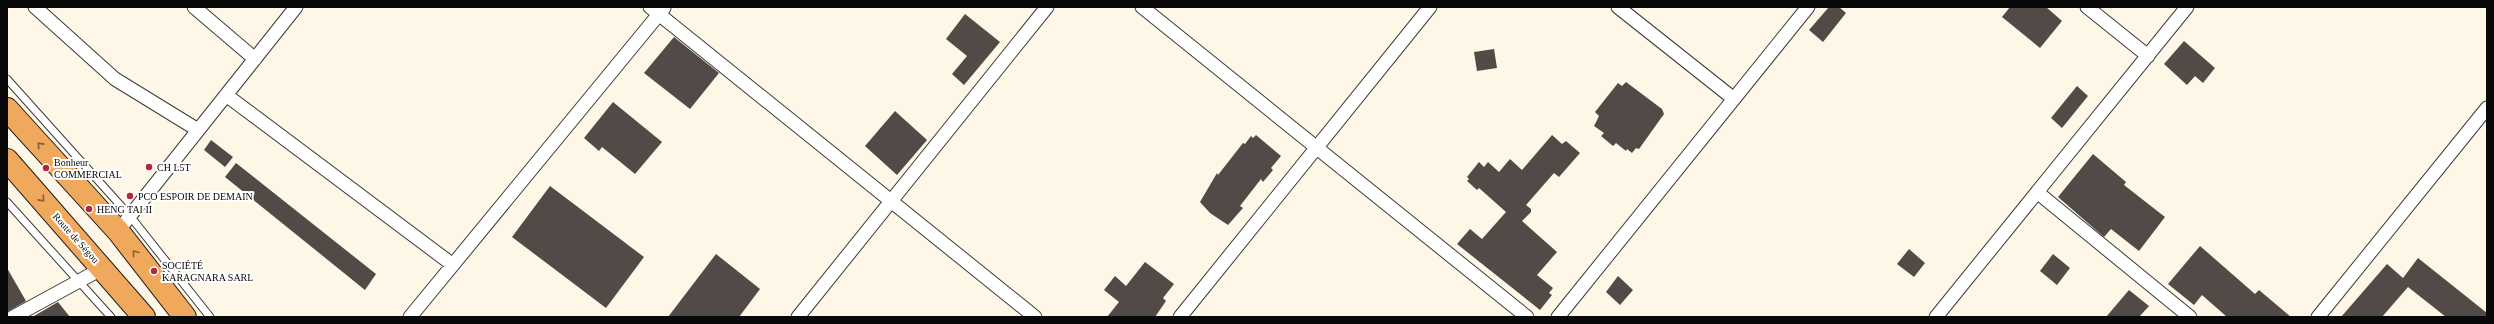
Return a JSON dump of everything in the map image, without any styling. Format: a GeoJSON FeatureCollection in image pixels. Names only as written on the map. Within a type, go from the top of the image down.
{"type":"FeatureCollection","features":[{"type":"Feature","properties":{"kind":"highway"},"geometry":{"type":"LineString","coordinates":[[7,109],[124,224],[185,317]]}},
{"type":"Feature","properties":{"kind":"highway","name":"Route de Ségou"},"geometry":{"type":"LineString","coordinates":[[7,160],[103,268],[144,317]]}},
{"type":"Feature","properties":{"kind":"street"},"geometry":{"type":"LineString","coordinates":[[35,7],[115,79],[198,130]]}},
{"type":"Feature","properties":{"kind":"street"},"geometry":{"type":"LineString","coordinates":[[194,7],[255,59]]}},
{"type":"Feature","properties":{"kind":"street"},"geometry":{"type":"LineString","coordinates":[[124,224],[296,7]]}},
{"type":"Feature","properties":{"kind":"street"},"geometry":{"type":"LineString","coordinates":[[798,317],[1047,7]]}},
{"type":"Feature","properties":{"kind":"street"},"geometry":{"type":"LineString","coordinates":[[1142,7],[1527,317]]}},
{"type":"Feature","properties":{"kind":"street"},"geometry":{"type":"LineString","coordinates":[[1180,317],[1430,7]]}},
{"type":"Feature","properties":{"kind":"street"},"geometry":{"type":"LineString","coordinates":[[1618,7],[1734,99]]}},
{"type":"Feature","properties":{"kind":"street"},"geometry":{"type":"LineString","coordinates":[[1558,317],[1808,7]]}},
{"type":"Feature","properties":{"kind":"street"},"geometry":{"type":"LineString","coordinates":[[2087,7],[2148,56]]}},
{"type":"Feature","properties":{"kind":"street"},"geometry":{"type":"LineString","coordinates":[[1936,317],[2188,7]]}},
{"type":"Feature","properties":{"kind":"street"},"geometry":{"type":"LineString","coordinates":[[410,317],[658,9],[891,201],[1035,317]]}},
{"type":"Feature","properties":{"kind":"street"},"geometry":{"type":"LineString","coordinates":[[226,95],[453,265]]}},
{"type":"Feature","properties":{"kind":"street"},"geometry":{"type":"LineString","coordinates":[[2318,317],[2487,108]]}},
{"type":"Feature","properties":{"kind":"street"},"geometry":{"type":"LineString","coordinates":[[2037,192],[2190,317]]}},
{"type":"Feature","properties":{"kind":"street"},"geometry":{"type":"LineString","coordinates":[[13,317],[81,282],[103,268]]}},
{"type":"Feature","properties":{"kind":"lane"},"geometry":{"type":"LineString","coordinates":[[7,80],[124,224],[210,317]]}},
{"type":"Feature","properties":{"kind":"lane"},"geometry":{"type":"LineString","coordinates":[[7,202],[81,282],[111,317]]}},
{"type":"Feature","properties":{"kind":"building"},"geometry":{"type":"Polygon","coordinates":[[[1829,7],[1839,7],[1846,13],[1823,42],[1809,30],[1829,7]]]}},
{"type":"Feature","properties":{"kind":"building"},"geometry":{"type":"Polygon","coordinates":[[[2010,7],[2046,7],[2062,21],[2040,48],[2002,17],[2010,7]]]}},
{"type":"Feature","properties":{"kind":"building"},"geometry":{"type":"Polygon","coordinates":[[[965,14],[1000,42],[964,85],[952,74],[967,56],[946,39],[965,14]]]}},
{"type":"Feature","properties":{"kind":"building"},"geometry":{"type":"Polygon","coordinates":[[[674,37],[719,73],[690,109],[644,73],[674,37]]]}},
{"type":"Feature","properties":{"kind":"building"},"geometry":{"type":"Polygon","coordinates":[[[2184,41],[2215,68],[2203,83],[2195,76],[2187,85],[2164,64],[2184,41]]]}},
{"type":"Feature","properties":{"kind":"building"},"geometry":{"type":"Polygon","coordinates":[[[1494,49],[1497,68],[1477,71],[1474,52],[1494,49]]]}},
{"type":"Feature","properties":{"kind":"building"},"geometry":{"type":"Polygon","coordinates":[[[1626,82],[1662,109],[1664,114],[1639,149],[1636,148],[1632,153],[1627,149],[1626,151],[1616,143],[1613,146],[1601,136],[1604,133],[1594,126],[1599,116],[1595,112],[1618,83],[1622,86],[1626,82]]]}},
{"type":"Feature","properties":{"kind":"building"},"geometry":{"type":"Polygon","coordinates":[[[2077,86],[2088,96],[2062,128],[2051,118],[2077,86]]]}},
{"type":"Feature","properties":{"kind":"building"},"geometry":{"type":"Polygon","coordinates":[[[613,102],[662,142],[635,174],[602,147],[599,151],[584,138],[613,102]]]}},
{"type":"Feature","properties":{"kind":"building"},"geometry":{"type":"Polygon","coordinates":[[[895,111],[927,140],[897,175],[865,146],[895,111]]]}},
{"type":"Feature","properties":{"kind":"building"},"geometry":{"type":"Polygon","coordinates":[[[1256,135],[1281,156],[1271,168],[1273,170],[1263,182],[1261,179],[1240,206],[1243,208],[1228,225],[1210,213],[1200,202],[1217,173],[1218,175],[1243,143],[1245,144],[1251,136],[1253,138],[1256,135]]]}},
{"type":"Feature","properties":{"kind":"building"},"geometry":{"type":"Polygon","coordinates":[[[1552,135],[1562,144],[1566,141],[1580,153],[1559,177],[1554,173],[1526,205],[1531,209],[1531,212],[1522,221],[1557,252],[1537,275],[1553,288],[1549,293],[1552,295],[1540,310],[1457,244],[1470,229],[1482,239],[1506,212],[1479,188],[1477,190],[1467,181],[1469,179],[1467,177],[1479,162],[1484,167],[1488,162],[1499,172],[1510,159],[1522,170],[1552,135]]]}},
{"type":"Feature","properties":{"kind":"building"},"geometry":{"type":"Polygon","coordinates":[[[211,140],[233,157],[225,167],[204,150],[211,140]]]}},
{"type":"Feature","properties":{"kind":"building"},"geometry":{"type":"Polygon","coordinates":[[[2093,154],[2126,182],[2124,185],[2165,217],[2139,251],[2111,229],[2104,237],[2058,197],[2093,154]]]}},
{"type":"Feature","properties":{"kind":"building"},"geometry":{"type":"Polygon","coordinates":[[[236,163],[376,274],[365,290],[225,177],[236,163]]]}},
{"type":"Feature","properties":{"kind":"building"},"geometry":{"type":"Polygon","coordinates":[[[550,186],[644,257],[606,308],[512,237],[550,186]]]}},
{"type":"Feature","properties":{"kind":"building"},"geometry":{"type":"Polygon","coordinates":[[[2200,246],[2255,294],[2259,290],[2291,317],[2227,317],[2202,295],[2194,305],[2168,284],[2200,246]]]}},
{"type":"Feature","properties":{"kind":"building"},"geometry":{"type":"Polygon","coordinates":[[[1909,249],[1925,263],[1914,277],[1897,264],[1909,249]]]}},
{"type":"Feature","properties":{"kind":"building"},"geometry":{"type":"Polygon","coordinates":[[[716,254],[760,289],[739,317],[668,317],[716,254]]]}},
{"type":"Feature","properties":{"kind":"building"},"geometry":{"type":"Polygon","coordinates":[[[2053,254],[2070,268],[2057,285],[2040,271],[2053,254]]]}},
{"type":"Feature","properties":{"kind":"building"},"geometry":{"type":"Polygon","coordinates":[[[2418,258],[2487,313],[2487,317],[2446,317],[2408,287],[2382,317],[2341,317],[2387,264],[2403,278],[2418,258]]]}},
{"type":"Feature","properties":{"kind":"building"},"geometry":{"type":"Polygon","coordinates":[[[1145,262],[1174,284],[1163,298],[1166,301],[1155,317],[1107,317],[1119,302],[1104,290],[1115,276],[1126,286],[1145,262]]]}},
{"type":"Feature","properties":{"kind":"building"},"geometry":{"type":"Polygon","coordinates":[[[7,268],[26,301],[7,312],[7,268]]]}},
{"type":"Feature","properties":{"kind":"building"},"geometry":{"type":"Polygon","coordinates":[[[1618,276],[1633,290],[1620,305],[1606,292],[1618,276]]]}},
{"type":"Feature","properties":{"kind":"building"},"geometry":{"type":"Polygon","coordinates":[[[2129,290],[2149,306],[2139,317],[2106,317],[2129,290]]]}},
{"type":"Feature","properties":{"kind":"building"},"geometry":{"type":"Polygon","coordinates":[[[58,302],[70,317],[30,317],[34,316],[58,302]]]}},
{"type":"Feature","properties":{"kind":"place","name":"CH L5T"},"geometry":{"type":"Point","coordinates":[149,167]}},
{"type":"Feature","properties":{"kind":"place","name":"Bonheur COMMERCIAL"},"geometry":{"type":"Point","coordinates":[46,168]}},
{"type":"Feature","properties":{"kind":"place","name":"PCO ESPOIR DE DEMAIN"},"geometry":{"type":"Point","coordinates":[130,196]}},
{"type":"Feature","properties":{"kind":"place","name":"HENG TAI II"},"geometry":{"type":"Point","coordinates":[89,209]}},
{"type":"Feature","properties":{"kind":"place","name":"SOCIÉTÉ KARAGNARA SARL"},"geometry":{"type":"Point","coordinates":[154,271]}}]}
